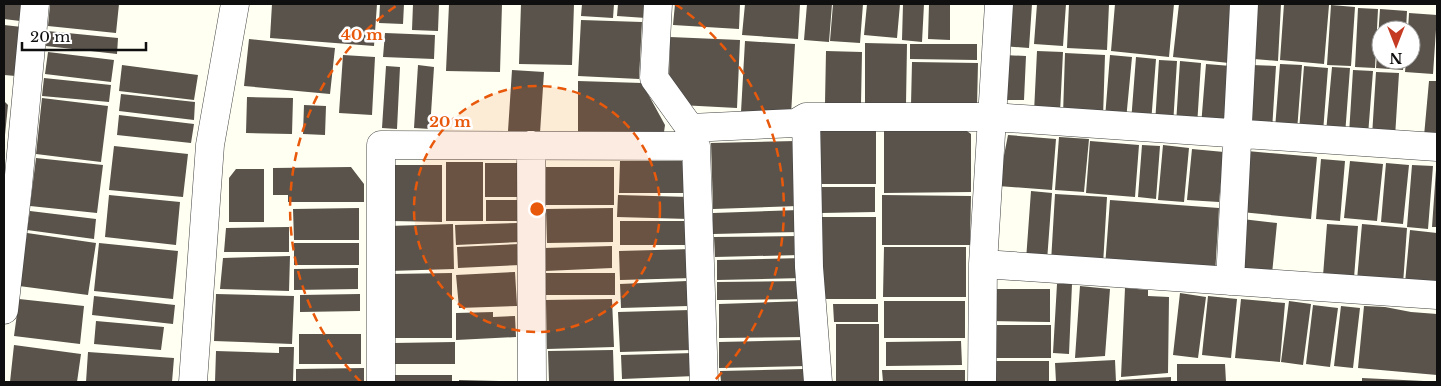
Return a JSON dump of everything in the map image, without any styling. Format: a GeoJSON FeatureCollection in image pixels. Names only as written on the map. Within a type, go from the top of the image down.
{"type":"FeatureCollection","features":[{"type":"Feature","properties":{"kind":"street"},"geometry":{"type":"LineString","coordinates":[[4,310],[35,4]]}},
{"type":"Feature","properties":{"kind":"street"},"geometry":{"type":"LineString","coordinates":[[192,382],[210,145],[235,4]]}},
{"type":"Feature","properties":{"kind":"street"},"geometry":{"type":"LineString","coordinates":[[658,4],[654,78],[693,137],[704,382]]}},
{"type":"Feature","properties":{"kind":"street"},"geometry":{"type":"LineString","coordinates":[[982,382],[983,264],[999,4]]}},
{"type":"Feature","properties":{"kind":"street"},"geometry":{"type":"LineString","coordinates":[[1230,281],[1244,4]]}},
{"type":"Feature","properties":{"kind":"street"},"geometry":{"type":"LineString","coordinates":[[806,118],[810,267],[818,382]]}},
{"type":"Feature","properties":{"kind":"street"},"geometry":{"type":"LineString","coordinates":[[381,382],[381,146],[532,146],[693,137],[796,123],[806,118],[993,118],[1437,147]]}},
{"type":"Feature","properties":{"kind":"street"},"geometry":{"type":"LineString","coordinates":[[532,146],[532,382]]}},
{"type":"Feature","properties":{"kind":"street"},"geometry":{"type":"LineString","coordinates":[[983,264],[1437,296]]}},
{"type":"Feature","properties":{"kind":"building"},"geometry":{"type":"Polygon","coordinates":[[[4,4],[22,4],[20,21],[4,19],[4,4]]]}},
{"type":"Feature","properties":{"kind":"building"},"geometry":{"type":"Polygon","coordinates":[[[50,4],[119,4],[116,33],[48,26],[50,4]]]}},
{"type":"Feature","properties":{"kind":"building"},"geometry":{"type":"Polygon","coordinates":[[[272,4],[377,4],[374,46],[270,38],[272,4]]]}},
{"type":"Feature","properties":{"kind":"building"},"geometry":{"type":"Polygon","coordinates":[[[380,4],[404,4],[403,24],[379,23],[380,4]]]}},
{"type":"Feature","properties":{"kind":"building"},"geometry":{"type":"Polygon","coordinates":[[[413,4],[439,4],[438,31],[412,30],[413,4]]]}},
{"type":"Feature","properties":{"kind":"building"},"geometry":{"type":"Polygon","coordinates":[[[449,4],[502,4],[500,72],[446,71],[449,4]]]}},
{"type":"Feature","properties":{"kind":"building"},"geometry":{"type":"Polygon","coordinates":[[[521,4],[574,4],[572,65],[519,64],[521,4]]]}},
{"type":"Feature","properties":{"kind":"building"},"geometry":{"type":"Polygon","coordinates":[[[582,4],[614,4],[613,18],[581,16],[582,4]]]}},
{"type":"Feature","properties":{"kind":"building"},"geometry":{"type":"Polygon","coordinates":[[[618,4],[647,4],[646,18],[617,16],[618,4]]]}},
{"type":"Feature","properties":{"kind":"building"},"geometry":{"type":"Polygon","coordinates":[[[675,4],[740,4],[739,29],[673,25],[675,4]]]}},
{"type":"Feature","properties":{"kind":"building"},"geometry":{"type":"Polygon","coordinates":[[[745,4],[800,4],[798,39],[742,35],[745,4]]]}},
{"type":"Feature","properties":{"kind":"building"},"geometry":{"type":"Polygon","coordinates":[[[807,4],[832,4],[829,42],[804,40],[807,4]]]}},
{"type":"Feature","properties":{"kind":"building"},"geometry":{"type":"Polygon","coordinates":[[[833,4],[863,4],[860,43],[830,41],[833,4]]]}},
{"type":"Feature","properties":{"kind":"building"},"geometry":{"type":"Polygon","coordinates":[[[867,4],[900,4],[897,38],[864,35],[867,4]]]}},
{"type":"Feature","properties":{"kind":"building"},"geometry":{"type":"Polygon","coordinates":[[[903,4],[924,4],[922,42],[902,40],[903,4]]]}},
{"type":"Feature","properties":{"kind":"building"},"geometry":{"type":"Polygon","coordinates":[[[929,4],[950,4],[950,40],[928,39],[929,4]]]}},
{"type":"Feature","properties":{"kind":"building"},"geometry":{"type":"Polygon","coordinates":[[[1005,4],[1032,4],[1029,48],[1002,46],[1005,4]]]}},
{"type":"Feature","properties":{"kind":"building"},"geometry":{"type":"Polygon","coordinates":[[[1037,4],[1066,4],[1063,46],[1034,44],[1037,4]]]}},
{"type":"Feature","properties":{"kind":"building"},"geometry":{"type":"Polygon","coordinates":[[[1069,4],[1109,4],[1107,50],[1067,48],[1069,4]]]}},
{"type":"Feature","properties":{"kind":"building"},"geometry":{"type":"Polygon","coordinates":[[[1115,4],[1174,4],[1169,57],[1111,51],[1115,4]]]}},
{"type":"Feature","properties":{"kind":"building"},"geometry":{"type":"Polygon","coordinates":[[[1179,4],[1235,4],[1229,63],[1173,57],[1179,4]]]}},
{"type":"Feature","properties":{"kind":"building"},"geometry":{"type":"Polygon","coordinates":[[[1256,4],[1281,4],[1278,61],[1254,59],[1256,4]]]}},
{"type":"Feature","properties":{"kind":"building"},"geometry":{"type":"Polygon","coordinates":[[[1284,4],[1329,5],[1324,64],[1280,60],[1284,4]]]}},
{"type":"Feature","properties":{"kind":"building"},"geometry":{"type":"Polygon","coordinates":[[[1331,5],[1355,7],[1351,66],[1327,65],[1331,5]]]}},
{"type":"Feature","properties":{"kind":"building"},"geometry":{"type":"Polygon","coordinates":[[[1358,8],[1378,9],[1377,20],[1371,20],[1371,68],[1355,67],[1358,8]]]}},
{"type":"Feature","properties":{"kind":"building"},"geometry":{"type":"Polygon","coordinates":[[[1380,9],[1407,11],[1407,20],[1379,20],[1380,9]]]}},
{"type":"Feature","properties":{"kind":"building"},"geometry":{"type":"Polygon","coordinates":[[[1409,13],[1437,15],[1433,74],[1405,72],[1405,70],[1421,70],[1421,20],[1409,20],[1409,13]]]}},
{"type":"Feature","properties":{"kind":"building"},"geometry":{"type":"Polygon","coordinates":[[[581,20],[642,22],[639,79],[578,76],[581,20]]]}},
{"type":"Feature","properties":{"kind":"building"},"geometry":{"type":"Polygon","coordinates":[[[4,25],[22,27],[16,76],[4,75],[4,25]]]}},
{"type":"Feature","properties":{"kind":"building"},"geometry":{"type":"Polygon","coordinates":[[[47,31],[118,38],[117,54],[46,46],[47,31]]]}},
{"type":"Feature","properties":{"kind":"building"},"geometry":{"type":"Polygon","coordinates":[[[385,33],[435,35],[434,59],[383,57],[385,33]]]}},
{"type":"Feature","properties":{"kind":"building"},"geometry":{"type":"Polygon","coordinates":[[[670,37],[740,40],[737,108],[680,105],[669,78],[670,37]]]}},
{"type":"Feature","properties":{"kind":"building"},"geometry":{"type":"Polygon","coordinates":[[[249,39],[335,48],[330,94],[244,86],[249,39]]]}},
{"type":"Feature","properties":{"kind":"building"},"geometry":{"type":"Polygon","coordinates":[[[745,41],[795,44],[791,115],[741,112],[745,41]]]}},
{"type":"Feature","properties":{"kind":"building"},"geometry":{"type":"Polygon","coordinates":[[[865,43],[907,44],[906,104],[865,104],[865,43]]]}},
{"type":"Feature","properties":{"kind":"building"},"geometry":{"type":"Polygon","coordinates":[[[910,44],[977,44],[977,60],[910,59],[910,44]]]}},
{"type":"Feature","properties":{"kind":"building"},"geometry":{"type":"Polygon","coordinates":[[[826,51],[862,52],[861,104],[825,103],[826,51]]]}},
{"type":"Feature","properties":{"kind":"building"},"geometry":{"type":"Polygon","coordinates":[[[1037,51],[1063,52],[1060,113],[1034,112],[1037,51]]]}},
{"type":"Feature","properties":{"kind":"building"},"geometry":{"type":"Polygon","coordinates":[[[48,52],[114,60],[111,82],[45,74],[48,52]]]}},
{"type":"Feature","properties":{"kind":"building"},"geometry":{"type":"Polygon","coordinates":[[[1065,53],[1105,55],[1103,117],[1063,115],[1065,53]]]}},
{"type":"Feature","properties":{"kind":"building"},"geometry":{"type":"Polygon","coordinates":[[[343,55],[375,57],[372,115],[339,113],[343,55]]]}},
{"type":"Feature","properties":{"kind":"building"},"geometry":{"type":"Polygon","coordinates":[[[1004,55],[1026,56],[1024,100],[1003,100],[1004,55]]]}},
{"type":"Feature","properties":{"kind":"building"},"geometry":{"type":"Polygon","coordinates":[[[1110,55],[1132,57],[1126,120],[1105,118],[1110,55]]]}},
{"type":"Feature","properties":{"kind":"building"},"geometry":{"type":"Polygon","coordinates":[[[1136,57],[1156,59],[1151,123],[1131,122],[1136,57]]]}},
{"type":"Feature","properties":{"kind":"building"},"geometry":{"type":"Polygon","coordinates":[[[1159,60],[1177,61],[1173,125],[1155,124],[1159,60]]]}},
{"type":"Feature","properties":{"kind":"building"},"geometry":{"type":"Polygon","coordinates":[[[1180,61],[1201,63],[1197,126],[1176,124],[1180,61]]]}},
{"type":"Feature","properties":{"kind":"building"},"geometry":{"type":"Polygon","coordinates":[[[912,62],[978,63],[977,107],[911,105],[912,62]]]}},
{"type":"Feature","properties":{"kind":"building"},"geometry":{"type":"Polygon","coordinates":[[[1206,64],[1231,66],[1226,128],[1201,126],[1206,64]]]}},
{"type":"Feature","properties":{"kind":"building"},"geometry":{"type":"Polygon","coordinates":[[[1280,64],[1302,65],[1297,131],[1275,129],[1280,64]]]}},
{"type":"Feature","properties":{"kind":"building"},"geometry":{"type":"Polygon","coordinates":[[[122,65],[198,75],[194,100],[119,91],[122,65]]]}},
{"type":"Feature","properties":{"kind":"building"},"geometry":{"type":"Polygon","coordinates":[[[418,65],[434,67],[430,129],[414,128],[418,65]]]}},
{"type":"Feature","properties":{"kind":"building"},"geometry":{"type":"Polygon","coordinates":[[[1251,65],[1276,66],[1272,130],[1247,128],[1251,65]]]}},
{"type":"Feature","properties":{"kind":"building"},"geometry":{"type":"Polygon","coordinates":[[[386,66],[400,67],[397,129],[382,128],[386,66]]]}},
{"type":"Feature","properties":{"kind":"building"},"geometry":{"type":"Polygon","coordinates":[[[1304,66],[1328,68],[1323,132],[1299,131],[1304,66]]]}},
{"type":"Feature","properties":{"kind":"building"},"geometry":{"type":"Polygon","coordinates":[[[1332,67],[1350,68],[1345,135],[1326,132],[1332,67]]]}},
{"type":"Feature","properties":{"kind":"building"},"geometry":{"type":"Polygon","coordinates":[[[512,70],[544,72],[540,133],[508,131],[512,70]]]}},
{"type":"Feature","properties":{"kind":"building"},"geometry":{"type":"Polygon","coordinates":[[[1353,70],[1373,71],[1368,135],[1349,134],[1353,70]]]}},
{"type":"Feature","properties":{"kind":"building"},"geometry":{"type":"Polygon","coordinates":[[[1376,72],[1399,73],[1395,137],[1372,136],[1376,72]]]}},
{"type":"Feature","properties":{"kind":"building"},"geometry":{"type":"Polygon","coordinates":[[[44,78],[111,85],[109,102],[42,96],[44,78]]]}},
{"type":"Feature","properties":{"kind":"building"},"geometry":{"type":"Polygon","coordinates":[[[578,81],[642,83],[665,125],[663,139],[578,139],[578,81]]]}},
{"type":"Feature","properties":{"kind":"building"},"geometry":{"type":"Polygon","coordinates":[[[1429,81],[1437,81],[1437,137],[1424,136],[1429,81]]]}},
{"type":"Feature","properties":{"kind":"building"},"geometry":{"type":"Polygon","coordinates":[[[121,94],[195,102],[194,120],[119,111],[121,94]]]}},
{"type":"Feature","properties":{"kind":"building"},"geometry":{"type":"Polygon","coordinates":[[[247,97],[293,98],[292,134],[246,133],[247,97]]]}},
{"type":"Feature","properties":{"kind":"building"},"geometry":{"type":"Polygon","coordinates":[[[42,98],[108,106],[101,162],[36,154],[42,98]]]}},
{"type":"Feature","properties":{"kind":"building"},"geometry":{"type":"Polygon","coordinates":[[[4,101],[8,105],[5,135],[4,135],[4,101]]]}},
{"type":"Feature","properties":{"kind":"building"},"geometry":{"type":"Polygon","coordinates":[[[304,105],[326,106],[325,135],[303,134],[304,105]]]}},
{"type":"Feature","properties":{"kind":"building"},"geometry":{"type":"Polygon","coordinates":[[[119,115],[194,124],[191,143],[117,135],[119,115]]]}},
{"type":"Feature","properties":{"kind":"building"},"geometry":{"type":"Polygon","coordinates":[[[884,126],[960,126],[971,134],[971,192],[884,193],[884,126]]]}},
{"type":"Feature","properties":{"kind":"building"},"geometry":{"type":"Polygon","coordinates":[[[820,128],[876,128],[876,184],[820,184],[820,128]]]}},
{"type":"Feature","properties":{"kind":"building"},"geometry":{"type":"Polygon","coordinates":[[[1008,135],[1056,139],[1052,190],[998,186],[1008,135]]]}},
{"type":"Feature","properties":{"kind":"building"},"geometry":{"type":"Polygon","coordinates":[[[1059,137],[1089,139],[1084,192],[1055,190],[1059,137]]]}},
{"type":"Feature","properties":{"kind":"building"},"geometry":{"type":"Polygon","coordinates":[[[796,141],[798,206],[713,209],[711,143],[796,141]]]}},
{"type":"Feature","properties":{"kind":"building"},"geometry":{"type":"Polygon","coordinates":[[[1090,141],[1139,145],[1135,197],[1086,193],[1090,141]]]}},
{"type":"Feature","properties":{"kind":"building"},"geometry":{"type":"Polygon","coordinates":[[[1142,145],[1160,146],[1156,199],[1138,197],[1142,145]]]}},
{"type":"Feature","properties":{"kind":"building"},"geometry":{"type":"Polygon","coordinates":[[[1163,145],[1189,148],[1184,202],[1158,200],[1163,145]]]}},
{"type":"Feature","properties":{"kind":"building"},"geometry":{"type":"Polygon","coordinates":[[[114,146],[188,154],[183,197],[109,190],[114,146]]]}},
{"type":"Feature","properties":{"kind":"building"},"geometry":{"type":"Polygon","coordinates":[[[1192,149],[1224,152],[1219,202],[1187,200],[1192,149]]]}},
{"type":"Feature","properties":{"kind":"building"},"geometry":{"type":"Polygon","coordinates":[[[1247,151],[1317,157],[1311,219],[1241,212],[1247,151]]]}},
{"type":"Feature","properties":{"kind":"building"},"geometry":{"type":"Polygon","coordinates":[[[36,158],[103,165],[97,213],[30,206],[36,158]]]}},
{"type":"Feature","properties":{"kind":"building"},"geometry":{"type":"Polygon","coordinates":[[[1321,159],[1345,161],[1340,221],[1316,219],[1321,159]]]}},
{"type":"Feature","properties":{"kind":"building"},"geometry":{"type":"Polygon","coordinates":[[[620,161],[689,161],[689,193],[619,193],[620,161]]]}},
{"type":"Feature","properties":{"kind":"building"},"geometry":{"type":"Polygon","coordinates":[[[1350,161],[1383,164],[1377,221],[1344,218],[1350,161]]]}},
{"type":"Feature","properties":{"kind":"building"},"geometry":{"type":"Polygon","coordinates":[[[446,162],[483,162],[483,221],[446,221],[446,162]]]}},
{"type":"Feature","properties":{"kind":"building"},"geometry":{"type":"Polygon","coordinates":[[[485,163],[518,163],[519,197],[485,197],[485,163]]]}},
{"type":"Feature","properties":{"kind":"building"},"geometry":{"type":"Polygon","coordinates":[[[1386,163],[1409,165],[1403,224],[1381,222],[1386,163]]]}},
{"type":"Feature","properties":{"kind":"building"},"geometry":{"type":"Polygon","coordinates":[[[392,165],[442,165],[442,222],[392,221],[392,165]]]}},
{"type":"Feature","properties":{"kind":"building"},"geometry":{"type":"Polygon","coordinates":[[[1412,165],[1433,166],[1428,229],[1407,227],[1412,165]]]}},
{"type":"Feature","properties":{"kind":"building"},"geometry":{"type":"Polygon","coordinates":[[[351,167],[364,184],[364,202],[288,202],[288,195],[273,195],[273,168],[351,167]]]}},
{"type":"Feature","properties":{"kind":"building"},"geometry":{"type":"Polygon","coordinates":[[[546,167],[614,167],[614,205],[546,205],[546,167]]]}},
{"type":"Feature","properties":{"kind":"building"},"geometry":{"type":"Polygon","coordinates":[[[236,169],[264,169],[264,222],[229,222],[229,178],[236,169]]]}},
{"type":"Feature","properties":{"kind":"building"},"geometry":{"type":"Polygon","coordinates":[[[1436,170],[1437,227],[1432,227],[1436,170]]]}},
{"type":"Feature","properties":{"kind":"building"},"geometry":{"type":"Polygon","coordinates":[[[821,187],[875,187],[875,212],[821,213],[821,187]]]}},
{"type":"Feature","properties":{"kind":"building"},"geometry":{"type":"Polygon","coordinates":[[[1031,191],[1052,193],[1047,261],[1026,260],[1031,191]]]}},
{"type":"Feature","properties":{"kind":"building"},"geometry":{"type":"Polygon","coordinates":[[[1055,194],[1107,197],[1103,265],[1051,262],[1055,194]]]}},
{"type":"Feature","properties":{"kind":"building"},"geometry":{"type":"Polygon","coordinates":[[[109,195],[180,202],[176,245],[105,237],[109,195]]]}},
{"type":"Feature","properties":{"kind":"building"},"geometry":{"type":"Polygon","coordinates":[[[618,195],[690,197],[689,219],[617,217],[618,195]]]}},
{"type":"Feature","properties":{"kind":"building"},"geometry":{"type":"Polygon","coordinates":[[[882,195],[971,196],[970,245],[882,245],[882,195]]]}},
{"type":"Feature","properties":{"kind":"building"},"geometry":{"type":"Polygon","coordinates":[[[486,200],[519,200],[519,221],[486,221],[486,200]]]}},
{"type":"Feature","properties":{"kind":"building"},"geometry":{"type":"Polygon","coordinates":[[[1110,200],[1219,208],[1215,275],[1105,267],[1110,200]]]}},
{"type":"Feature","properties":{"kind":"building"},"geometry":{"type":"Polygon","coordinates":[[[359,208],[359,240],[294,240],[293,209],[359,208]]]}},
{"type":"Feature","properties":{"kind":"building"},"geometry":{"type":"Polygon","coordinates":[[[613,208],[613,242],[547,243],[546,209],[613,208]]]}},
{"type":"Feature","properties":{"kind":"building"},"geometry":{"type":"Polygon","coordinates":[[[799,210],[800,232],[713,234],[713,213],[799,210]]]}},
{"type":"Feature","properties":{"kind":"building"},"geometry":{"type":"Polygon","coordinates":[[[30,211],[96,219],[94,239],[27,230],[30,211]]]}},
{"type":"Feature","properties":{"kind":"building"},"geometry":{"type":"Polygon","coordinates":[[[816,217],[876,217],[876,299],[816,299],[816,217]]]}},
{"type":"Feature","properties":{"kind":"building"},"geometry":{"type":"Polygon","coordinates":[[[1242,219],[1277,223],[1272,274],[1237,271],[1242,219]]]}},
{"type":"Feature","properties":{"kind":"building"},"geometry":{"type":"Polygon","coordinates":[[[620,221],[688,221],[688,245],[620,245],[620,221]]]}},
{"type":"Feature","properties":{"kind":"building"},"geometry":{"type":"Polygon","coordinates":[[[518,223],[519,242],[456,245],[455,225],[518,223]]]}},
{"type":"Feature","properties":{"kind":"building"},"geometry":{"type":"Polygon","coordinates":[[[453,224],[454,269],[389,271],[388,226],[453,224]]]}},
{"type":"Feature","properties":{"kind":"building"},"geometry":{"type":"Polygon","coordinates":[[[1327,224],[1358,226],[1354,278],[1323,276],[1327,224]]]}},
{"type":"Feature","properties":{"kind":"building"},"geometry":{"type":"Polygon","coordinates":[[[1362,224],[1407,228],[1403,284],[1357,280],[1362,224]]]}},
{"type":"Feature","properties":{"kind":"building"},"geometry":{"type":"Polygon","coordinates":[[[289,227],[289,252],[224,252],[226,228],[289,227]]]}},
{"type":"Feature","properties":{"kind":"building"},"geometry":{"type":"Polygon","coordinates":[[[1410,230],[1437,233],[1437,286],[1405,283],[1410,230]]]}},
{"type":"Feature","properties":{"kind":"building"},"geometry":{"type":"Polygon","coordinates":[[[27,233],[96,243],[88,295],[19,286],[27,233]]]}},
{"type":"Feature","properties":{"kind":"building"},"geometry":{"type":"Polygon","coordinates":[[[799,236],[800,255],[715,257],[714,237],[799,236]]]}},
{"type":"Feature","properties":{"kind":"building"},"geometry":{"type":"Polygon","coordinates":[[[99,243],[178,251],[173,299],[94,291],[99,243]]]}},
{"type":"Feature","properties":{"kind":"building"},"geometry":{"type":"Polygon","coordinates":[[[294,243],[359,243],[359,265],[294,265],[294,243]]]}},
{"type":"Feature","properties":{"kind":"building"},"geometry":{"type":"Polygon","coordinates":[[[520,244],[521,265],[458,268],[457,247],[520,244]]]}},
{"type":"Feature","properties":{"kind":"building"},"geometry":{"type":"Polygon","coordinates":[[[612,246],[612,268],[545,271],[544,248],[612,246]]]}},
{"type":"Feature","properties":{"kind":"building"},"geometry":{"type":"Polygon","coordinates":[[[884,247],[966,247],[966,297],[883,297],[884,247]]]}},
{"type":"Feature","properties":{"kind":"building"},"geometry":{"type":"Polygon","coordinates":[[[692,249],[693,278],[620,280],[619,251],[692,249]]]}},
{"type":"Feature","properties":{"kind":"building"},"geometry":{"type":"Polygon","coordinates":[[[290,256],[289,291],[220,289],[223,258],[290,256]]]}},
{"type":"Feature","properties":{"kind":"building"},"geometry":{"type":"Polygon","coordinates":[[[803,258],[803,278],[717,280],[717,260],[803,258]]]}},
{"type":"Feature","properties":{"kind":"building"},"geometry":{"type":"Polygon","coordinates":[[[358,268],[358,289],[294,290],[294,269],[358,268]]]}},
{"type":"Feature","properties":{"kind":"building"},"geometry":{"type":"Polygon","coordinates":[[[515,272],[517,306],[459,308],[456,275],[515,272]]]}},
{"type":"Feature","properties":{"kind":"building"},"geometry":{"type":"Polygon","coordinates":[[[452,273],[452,338],[391,338],[391,274],[452,273]]]}},
{"type":"Feature","properties":{"kind":"building"},"geometry":{"type":"Polygon","coordinates":[[[546,273],[615,273],[615,295],[546,295],[546,273]]]}},
{"type":"Feature","properties":{"kind":"building"},"geometry":{"type":"Polygon","coordinates":[[[687,281],[688,306],[621,308],[620,284],[687,281]]]}},
{"type":"Feature","properties":{"kind":"building"},"geometry":{"type":"Polygon","coordinates":[[[804,281],[804,299],[717,300],[717,282],[804,281]]]}},
{"type":"Feature","properties":{"kind":"building"},"geometry":{"type":"Polygon","coordinates":[[[1057,284],[1072,284],[1069,354],[1053,353],[1057,284]]]}},
{"type":"Feature","properties":{"kind":"building"},"geometry":{"type":"Polygon","coordinates":[[[1080,286],[1110,289],[1105,356],[1075,358],[1080,286]]]}},
{"type":"Feature","properties":{"kind":"building"},"geometry":{"type":"Polygon","coordinates":[[[1125,288],[1148,290],[1148,296],[1169,297],[1168,373],[1121,377],[1125,288]]]}},
{"type":"Feature","properties":{"kind":"building"},"geometry":{"type":"Polygon","coordinates":[[[991,289],[1050,289],[1050,322],[990,321],[991,289]]]}},
{"type":"Feature","properties":{"kind":"building"},"geometry":{"type":"Polygon","coordinates":[[[1180,293],[1206,297],[1198,358],[1173,355],[1180,293]]]}},
{"type":"Feature","properties":{"kind":"building"},"geometry":{"type":"Polygon","coordinates":[[[216,294],[294,296],[292,344],[214,341],[216,294]]]}},
{"type":"Feature","properties":{"kind":"building"},"geometry":{"type":"Polygon","coordinates":[[[360,294],[360,311],[300,312],[300,295],[360,294]]]}},
{"type":"Feature","properties":{"kind":"building"},"geometry":{"type":"Polygon","coordinates":[[[94,296],[175,305],[173,324],[92,315],[94,296]]]}},
{"type":"Feature","properties":{"kind":"building"},"geometry":{"type":"Polygon","coordinates":[[[1208,296],[1237,299],[1231,358],[1202,355],[1208,296]]]}},
{"type":"Feature","properties":{"kind":"building"},"geometry":{"type":"Polygon","coordinates":[[[19,299],[84,306],[80,344],[14,336],[19,299]]]}},
{"type":"Feature","properties":{"kind":"building"},"geometry":{"type":"Polygon","coordinates":[[[612,299],[614,347],[547,349],[546,300],[612,299]]]}},
{"type":"Feature","properties":{"kind":"building"},"geometry":{"type":"Polygon","coordinates":[[[1241,299],[1285,303],[1280,362],[1235,358],[1241,299]]]}},
{"type":"Feature","properties":{"kind":"building"},"geometry":{"type":"Polygon","coordinates":[[[806,301],[806,337],[719,338],[719,304],[806,301]]]}},
{"type":"Feature","properties":{"kind":"building"},"geometry":{"type":"Polygon","coordinates":[[[884,301],[965,301],[965,338],[884,338],[884,301]]]}},
{"type":"Feature","properties":{"kind":"building"},"geometry":{"type":"Polygon","coordinates":[[[1289,301],[1311,304],[1303,365],[1281,362],[1289,301]]]}},
{"type":"Feature","properties":{"kind":"building"},"geometry":{"type":"Polygon","coordinates":[[[833,304],[878,304],[878,322],[834,322],[833,304]]]}},
{"type":"Feature","properties":{"kind":"building"},"geometry":{"type":"Polygon","coordinates":[[[1313,305],[1338,308],[1330,367],[1306,364],[1313,305]]]}},
{"type":"Feature","properties":{"kind":"building"},"geometry":{"type":"Polygon","coordinates":[[[1341,306],[1360,308],[1353,368],[1334,366],[1341,306]]]}},
{"type":"Feature","properties":{"kind":"building"},"geometry":{"type":"Polygon","coordinates":[[[1364,306],[1437,314],[1437,375],[1358,368],[1364,306]]]}},
{"type":"Feature","properties":{"kind":"building"},"geometry":{"type":"Polygon","coordinates":[[[690,310],[691,350],[620,352],[618,312],[690,310]]]}},
{"type":"Feature","properties":{"kind":"building"},"geometry":{"type":"Polygon","coordinates":[[[493,312],[493,317],[515,316],[516,337],[456,340],[456,313],[493,312]]]}},
{"type":"Feature","properties":{"kind":"building"},"geometry":{"type":"Polygon","coordinates":[[[96,321],[164,327],[161,350],[94,344],[96,321]]]}},
{"type":"Feature","properties":{"kind":"building"},"geometry":{"type":"Polygon","coordinates":[[[836,324],[879,324],[879,382],[836,382],[836,324]]]}},
{"type":"Feature","properties":{"kind":"building"},"geometry":{"type":"Polygon","coordinates":[[[989,325],[1051,325],[1051,358],[989,358],[989,325]]]}},
{"type":"Feature","properties":{"kind":"building"},"geometry":{"type":"Polygon","coordinates":[[[299,334],[361,334],[361,364],[299,364],[299,334]]]}},
{"type":"Feature","properties":{"kind":"building"},"geometry":{"type":"Polygon","coordinates":[[[806,340],[807,366],[719,368],[719,342],[806,340]]]}},
{"type":"Feature","properties":{"kind":"building"},"geometry":{"type":"Polygon","coordinates":[[[961,341],[962,365],[886,366],[886,342],[961,341]]]}},
{"type":"Feature","properties":{"kind":"building"},"geometry":{"type":"Polygon","coordinates":[[[455,342],[455,364],[394,364],[394,343],[455,342]]]}},
{"type":"Feature","properties":{"kind":"building"},"geometry":{"type":"Polygon","coordinates":[[[14,345],[81,354],[77,382],[10,382],[14,345]]]}},
{"type":"Feature","properties":{"kind":"building"},"geometry":{"type":"Polygon","coordinates":[[[279,347],[294,347],[293,382],[215,382],[216,351],[279,353],[279,347]]]}},
{"type":"Feature","properties":{"kind":"building"},"geometry":{"type":"Polygon","coordinates":[[[613,350],[614,382],[549,382],[548,351],[613,350]]]}},
{"type":"Feature","properties":{"kind":"building"},"geometry":{"type":"Polygon","coordinates":[[[88,352],[174,358],[172,382],[86,382],[88,352]]]}},
{"type":"Feature","properties":{"kind":"building"},"geometry":{"type":"Polygon","coordinates":[[[694,353],[695,376],[622,379],[621,355],[694,353]]]}},
{"type":"Feature","properties":{"kind":"building"},"geometry":{"type":"Polygon","coordinates":[[[1115,360],[1116,382],[1056,382],[1055,363],[1115,360]]]}},
{"type":"Feature","properties":{"kind":"building"},"geometry":{"type":"Polygon","coordinates":[[[986,361],[1049,361],[1049,381],[986,381],[986,361]]]}},
{"type":"Feature","properties":{"kind":"building"},"geometry":{"type":"Polygon","coordinates":[[[1177,364],[1225,364],[1226,382],[1177,382],[1177,364]]]}},
{"type":"Feature","properties":{"kind":"building"},"geometry":{"type":"Polygon","coordinates":[[[364,368],[364,382],[296,382],[296,369],[364,368]]]}},
{"type":"Feature","properties":{"kind":"building"},"geometry":{"type":"Polygon","coordinates":[[[804,369],[805,382],[721,382],[720,371],[804,369]]]}},
{"type":"Feature","properties":{"kind":"building"},"geometry":{"type":"Polygon","coordinates":[[[882,370],[965,370],[965,382],[883,382],[882,370]]]}},
{"type":"Feature","properties":{"kind":"building"},"geometry":{"type":"Polygon","coordinates":[[[389,375],[452,375],[452,382],[389,382],[389,375]]]}},
{"type":"Feature","properties":{"kind":"building"},"geometry":{"type":"Polygon","coordinates":[[[1171,377],[1171,382],[1119,382],[1119,380],[1171,377]]]}},
{"type":"Feature","properties":{"kind":"building"},"geometry":{"type":"Polygon","coordinates":[[[1362,378],[1424,381],[1424,382],[1362,382],[1362,378]]]}},
{"type":"Feature","properties":{"kind":"building"},"geometry":{"type":"Polygon","coordinates":[[[459,380],[499,381],[499,382],[459,382],[459,380]]]}}]}
